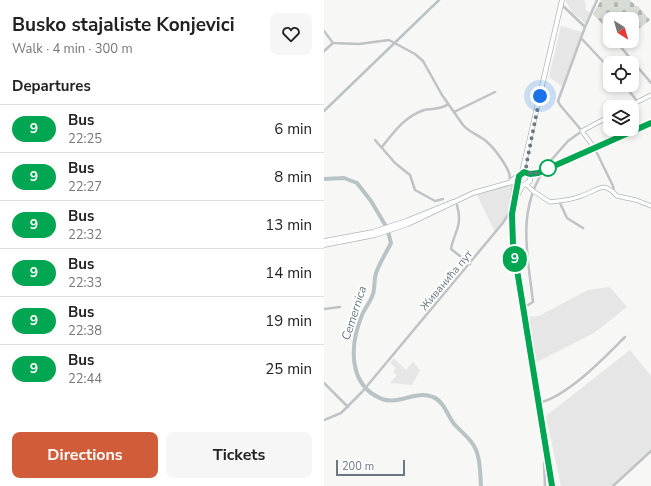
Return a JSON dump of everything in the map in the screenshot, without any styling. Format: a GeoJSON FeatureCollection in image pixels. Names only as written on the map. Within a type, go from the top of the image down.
{"type":"FeatureCollection","features":[{"type":"Feature","properties":{"kind":"main road"},"geometry":{"type":"LineString","coordinates":[[552,486],[513,245],[511,214],[561,2]]}},
{"type":"Feature","properties":{"kind":"main road"},"geometry":{"type":"LineString","coordinates":[[511,214],[519,191],[528,179],[526,165],[529,142]]}},
{"type":"Feature","properties":{"kind":"main road"},"geometry":{"type":"LineString","coordinates":[[520,177],[528,179]]}},
{"type":"Feature","properties":{"kind":"main road"},"geometry":{"type":"LineString","coordinates":[[324,245],[374,233],[407,222],[456,203],[472,193],[512,182],[520,177],[528,179]]}},
{"type":"Feature","properties":{"kind":"main road"},"geometry":{"type":"LineString","coordinates":[[512,182],[517,189]]}},
{"type":"Feature","properties":{"kind":"main road"},"geometry":{"type":"LineString","coordinates":[[324,241],[374,233]]}},
{"type":"Feature","properties":{"kind":"street"},"geometry":{"type":"LineString","coordinates":[[598,0],[584,27],[558,101],[560,106],[582,131],[595,149],[613,186],[614,192]]}},
{"type":"Feature","properties":{"kind":"street"},"geometry":{"type":"LineString","coordinates":[[561,2],[584,27]]}},
{"type":"Feature","properties":{"kind":"street"},"geometry":{"type":"LineString","coordinates":[[324,31],[333,43]]}},
{"type":"Feature","properties":{"kind":"street"},"geometry":{"type":"LineString","coordinates":[[581,38],[603,62]]}},
{"type":"Feature","properties":{"kind":"street"},"geometry":{"type":"LineString","coordinates":[[324,51],[333,43],[359,44],[387,40],[421,59],[448,104],[466,129],[486,141],[497,152],[509,173],[512,182],[511,214]]}},
{"type":"Feature","properties":{"kind":"street"},"geometry":{"type":"LineString","coordinates":[[622,48],[651,83]]}},
{"type":"Feature","properties":{"kind":"street"},"geometry":{"type":"LineString","coordinates":[[454,112],[495,92]]}},
{"type":"Feature","properties":{"kind":"street"},"geometry":{"type":"LineString","coordinates":[[630,92],[636,100]]}},
{"type":"Feature","properties":{"kind":"street"},"geometry":{"type":"LineString","coordinates":[[639,101],[651,95]]}},
{"type":"Feature","properties":{"kind":"street"},"geometry":{"type":"LineString","coordinates":[[382,147],[407,117],[428,109],[440,108],[448,104]]}},
{"type":"Feature","properties":{"kind":"street"},"geometry":{"type":"LineString","coordinates":[[546,166],[568,141],[582,131],[603,120]]}},
{"type":"Feature","properties":{"kind":"street"},"geometry":{"type":"LineString","coordinates":[[651,123],[528,179],[529,188],[546,200],[559,201],[581,196],[595,188],[606,187],[617,196],[636,200],[651,206]]}},
{"type":"Feature","properties":{"kind":"street"},"geometry":{"type":"LineString","coordinates":[[375,140],[395,163],[410,175],[416,190],[420,194],[435,201],[443,199]]}},
{"type":"Feature","properties":{"kind":"street"},"geometry":{"type":"LineString","coordinates":[[523,308],[533,301],[525,251],[527,220],[533,191],[542,172]]}},
{"type":"Feature","properties":{"kind":"street"},"geometry":{"type":"LineString","coordinates":[[559,201],[567,218],[583,228]]}},
{"type":"Feature","properties":{"kind":"street"},"geometry":{"type":"LineString","coordinates":[[456,203],[459,218],[458,231],[451,250],[470,264]]}},
{"type":"Feature","properties":{"kind":"street","name":"Живанића пут"},"geometry":{"type":"LineString","coordinates":[[348,407],[375,377],[511,214]]}},
{"type":"Feature","properties":{"kind":"street"},"geometry":{"type":"LineString","coordinates":[[324,309],[340,306]]}},
{"type":"Feature","properties":{"kind":"street"},"geometry":{"type":"LineString","coordinates":[[538,403],[545,401],[569,387],[598,364],[625,337]]}},
{"type":"Feature","properties":{"kind":"street"},"geometry":{"type":"LineString","coordinates":[[324,383],[348,407],[340,414],[324,420]]}},
{"type":"Feature","properties":{"kind":"street"},"geometry":{"type":"LineString","coordinates":[[613,486],[651,451]]}},
{"type":"Feature","properties":{"kind":"street"},"geometry":{"type":"LineString","coordinates":[[545,486],[544,463],[547,456]]}},
{"type":"Feature","properties":{"kind":"shaded area"},"geometry":{"type":"Polygon","coordinates":[[[565,0],[584,0],[586,5],[585,9],[590,13],[585,23],[573,13],[565,0]]]}},
{"type":"Feature","properties":{"kind":"shaded area"},"geometry":{"type":"Polygon","coordinates":[[[561,26],[582,32],[563,87],[549,77],[561,26]]]}},
{"type":"Feature","properties":{"kind":"shaded area"},"geometry":{"type":"Polygon","coordinates":[[[512,184],[510,210],[495,232],[477,195],[512,184]]]}},
{"type":"Feature","properties":{"kind":"shaded area"},"geometry":{"type":"Polygon","coordinates":[[[610,287],[627,307],[594,333],[535,363],[526,317],[539,316],[588,290],[610,287]]]}},
{"type":"Feature","properties":{"kind":"shaded area"},"geometry":{"type":"Polygon","coordinates":[[[630,350],[651,376],[651,450],[611,486],[561,486],[546,416],[630,350]]]}},
{"type":"Feature","properties":{"kind":"shaded area"},"geometry":{"type":"Polygon","coordinates":[[[394,358],[406,370],[413,362],[420,370],[412,385],[390,383],[397,375],[393,372],[396,368],[390,363],[394,358]]]}},
{"type":"Feature","properties":{"kind":"green space"},"geometry":{"type":"Polygon","coordinates":[[[601,0],[630,0],[638,6],[650,20],[639,29],[639,12],[603,12],[603,25],[593,14],[601,0]]]}},
{"type":"Feature","properties":{"kind":"waterway"},"geometry":{"type":"LineString","coordinates":[[324,111],[439,0]]}},
{"type":"Feature","properties":{"kind":"waterway","name":"Cemernica"},"geometry":{"type":"LineString","coordinates":[[324,179],[344,178],[357,183],[371,201],[387,228],[391,243],[375,275],[373,294],[362,315],[355,338],[354,363],[362,384],[371,393],[382,399],[395,400],[420,395],[427,395],[437,399],[443,406],[452,422],[474,446],[479,459],[481,486]]}},
{"type":"Feature","properties":{"kind":"bus line","name":"9"},"geometry":{"type":"LineString","coordinates":[[552,486],[513,245],[512,214],[519,176],[524,172],[530,174],[538,173],[651,123]]}},
{"type":"Feature","properties":{"kind":"route"},"geometry":{"type":"LineString","coordinates":[[540,96],[529,142],[526,166],[527,172],[530,174],[537,173],[550,167],[548,168]]}}]}
